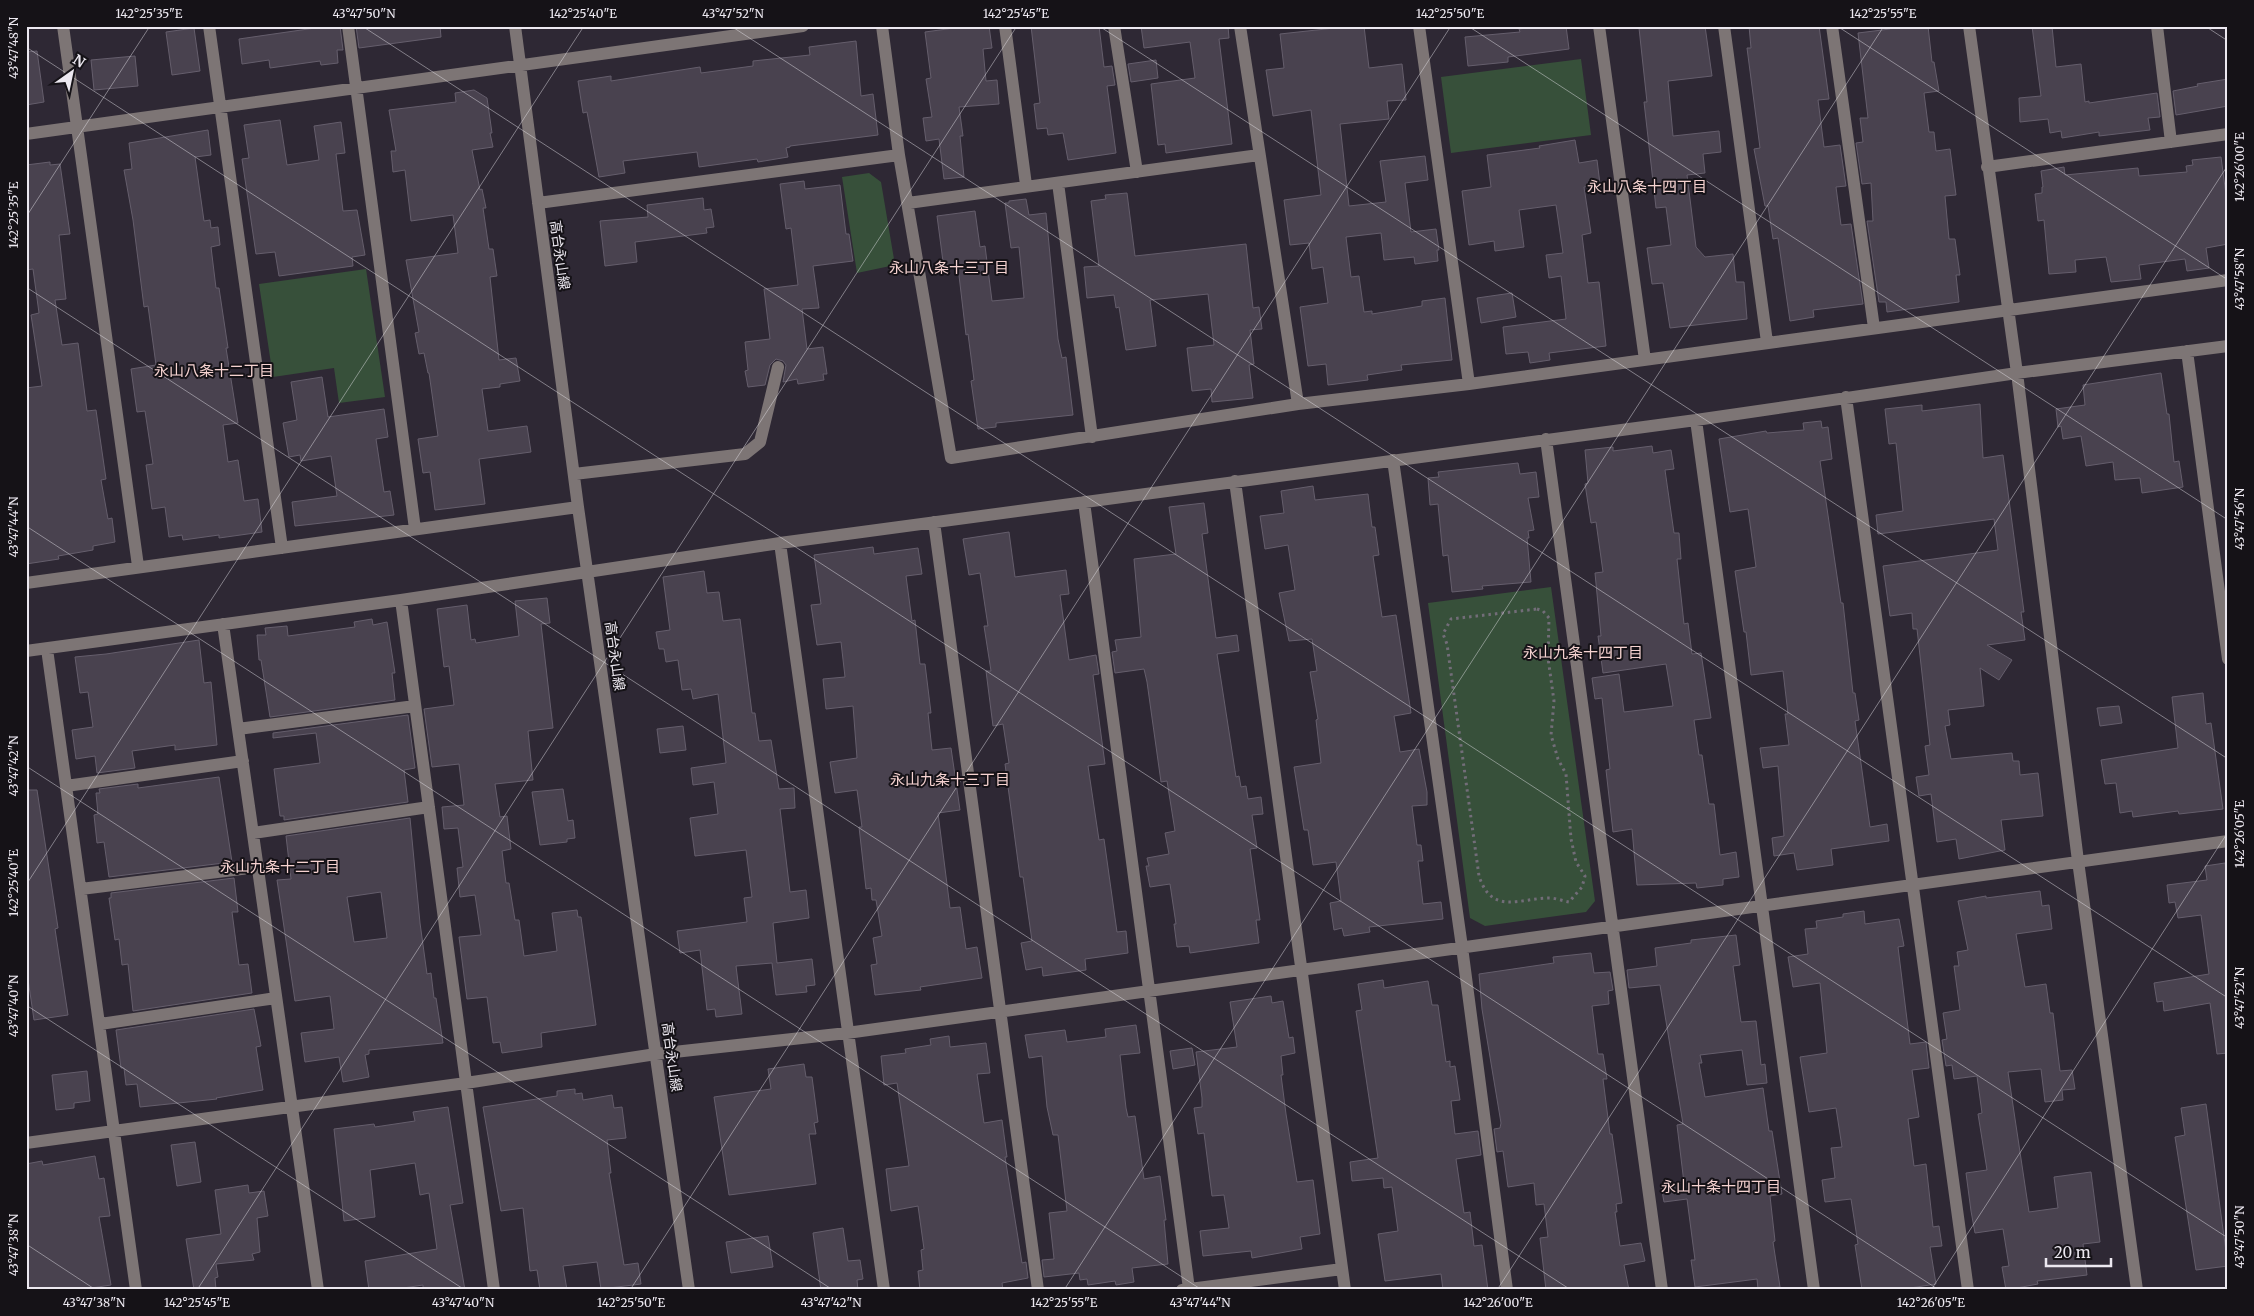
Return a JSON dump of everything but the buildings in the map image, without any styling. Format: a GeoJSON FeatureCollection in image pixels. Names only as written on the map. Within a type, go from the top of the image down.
{"type":"FeatureCollection","features":[{"type":"Feature","properties":{"kind":"street"},"geometry":{"type":"LineString","coordinates":[[63,26],[138,566]]}},
{"type":"Feature","properties":{"kind":"street"},"geometry":{"type":"LineString","coordinates":[[209,26],[282,548]]}},
{"type":"Feature","properties":{"kind":"street"},"geometry":{"type":"LineString","coordinates":[[348,26],[415,529]]}},
{"type":"Feature","properties":{"kind":"street","name":"高台永山線"},"geometry":{"type":"LineString","coordinates":[[515,26],[578,507],[689,1290]]}},
{"type":"Feature","properties":{"kind":"street"},"geometry":{"type":"LineString","coordinates":[[26,134],[803,26]]}},
{"type":"Feature","properties":{"kind":"street"},"geometry":{"type":"LineString","coordinates":[[882,26],[899,155],[951,458],[1298,404],[1470,384],[2228,280]]}},
{"type":"Feature","properties":{"kind":"street"},"geometry":{"type":"LineString","coordinates":[[1004,26],[1026,185]]}},
{"type":"Feature","properties":{"kind":"street"},"geometry":{"type":"LineString","coordinates":[[1114,26],[1137,172]]}},
{"type":"Feature","properties":{"kind":"street"},"geometry":{"type":"LineString","coordinates":[[1240,26],[1298,404]]}},
{"type":"Feature","properties":{"kind":"street"},"geometry":{"type":"LineString","coordinates":[[1419,26],[1470,384]]}},
{"type":"Feature","properties":{"kind":"street"},"geometry":{"type":"LineString","coordinates":[[1599,26],[1645,360]]}},
{"type":"Feature","properties":{"kind":"street"},"geometry":{"type":"LineString","coordinates":[[1724,26],[1767,342]]}},
{"type":"Feature","properties":{"kind":"street"},"geometry":{"type":"LineString","coordinates":[[1832,26],[1874,328]]}},
{"type":"Feature","properties":{"kind":"street"},"geometry":{"type":"LineString","coordinates":[[1969,26],[2017,373],[2078,861],[2137,1290]]}},
{"type":"Feature","properties":{"kind":"street"},"geometry":{"type":"LineString","coordinates":[[2157,26],[2171,142]]}},
{"type":"Feature","properties":{"kind":"street"},"geometry":{"type":"LineString","coordinates":[[1987,166],[2228,134]]}},
{"type":"Feature","properties":{"kind":"street"},"geometry":{"type":"LineString","coordinates":[[538,202],[899,155]]}},
{"type":"Feature","properties":{"kind":"street"},"geometry":{"type":"LineString","coordinates":[[908,203],[1026,185],[1058,183],[1259,155]]}},
{"type":"Feature","properties":{"kind":"street"},"geometry":{"type":"LineString","coordinates":[[1058,183],[1092,437]]}},
{"type":"Feature","properties":{"kind":"street"},"geometry":{"type":"LineString","coordinates":[[26,652],[588,573],[780,543],[1235,480],[1696,420],[2017,373],[2228,346]]}},
{"type":"Feature","properties":{"kind":"street"},"geometry":{"type":"LineString","coordinates":[[2186,351],[2228,659]]}},
{"type":"Feature","properties":{"kind":"street"},"geometry":{"type":"LineString","coordinates":[[574,474],[745,454],[760,442],[778,367]]}},
{"type":"Feature","properties":{"kind":"street"},"geometry":{"type":"LineString","coordinates":[[1846,397],[1968,1290]]}},
{"type":"Feature","properties":{"kind":"street"},"geometry":{"type":"LineString","coordinates":[[1696,420],[1814,1290]]}},
{"type":"Feature","properties":{"kind":"street"},"geometry":{"type":"LineString","coordinates":[[1546,440],[1662,1290]]}},
{"type":"Feature","properties":{"kind":"street"},"geometry":{"type":"LineString","coordinates":[[1393,460],[1462,947],[1507,1290]]}},
{"type":"Feature","properties":{"kind":"street"},"geometry":{"type":"LineString","coordinates":[[1235,480],[1345,1290]]}},
{"type":"Feature","properties":{"kind":"street"},"geometry":{"type":"LineString","coordinates":[[1084,502],[1149,990],[1186,1289],[1342,1269]]}},
{"type":"Feature","properties":{"kind":"street"},"geometry":{"type":"LineString","coordinates":[[26,582],[578,507]]}},
{"type":"Feature","properties":{"kind":"street"},"geometry":{"type":"LineString","coordinates":[[934,522],[1002,1011],[1038,1290]]}},
{"type":"Feature","properties":{"kind":"street"},"geometry":{"type":"LineString","coordinates":[[780,543],[884,1290]]}},
{"type":"Feature","properties":{"kind":"street"},"geometry":{"type":"LineString","coordinates":[[401,600],[494,1290]]}},
{"type":"Feature","properties":{"kind":"street"},"geometry":{"type":"LineString","coordinates":[[223,624],[318,1290]]}},
{"type":"Feature","properties":{"kind":"street"},"geometry":{"type":"LineString","coordinates":[[47,648],[136,1290]]}},
{"type":"Feature","properties":{"kind":"street"},"geometry":{"type":"LineString","coordinates":[[238,729],[415,706]]}},
{"type":"Feature","properties":{"kind":"street"},"geometry":{"type":"LineString","coordinates":[[66,786],[243,760]]}},
{"type":"Feature","properties":{"kind":"street"},"geometry":{"type":"LineString","coordinates":[[253,833],[429,807]]}},
{"type":"Feature","properties":{"kind":"street"},"geometry":{"type":"LineString","coordinates":[[26,1143],[466,1084],[656,1054],[847,1033],[2228,841]]}},
{"type":"Feature","properties":{"kind":"street"},"geometry":{"type":"LineString","coordinates":[[81,890],[258,867]]}},
{"type":"Feature","properties":{"kind":"street"},"geometry":{"type":"LineString","coordinates":[[100,1024],[276,998]]}},
{"type":"Feature","properties":{"kind":"path"},"geometry":{"type":"LineString","coordinates":[[1537,609],[1543,611],[1549,618],[1548,658],[1554,702],[1551,735],[1558,759],[1566,774],[1571,839],[1576,862],[1585,876],[1582,887],[1569,902],[1550,898],[1506,903],[1495,899],[1483,889],[1479,876],[1449,657],[1448,644],[1443,634],[1451,619],[1537,609]]}},
{"type":"Feature","properties":{"kind":"green space"},"geometry":{"type":"Polygon","coordinates":[[[1581,59],[1591,135],[1451,153],[1441,77],[1581,59]]]}},
{"type":"Feature","properties":{"kind":"green space"},"geometry":{"type":"Polygon","coordinates":[[[869,173],[881,182],[895,265],[857,273],[842,177],[869,173]]]}},
{"type":"Feature","properties":{"kind":"green space"},"geometry":{"type":"Polygon","coordinates":[[[366,269],[385,397],[339,403],[334,368],[273,377],[259,284],[366,269]]]}},
{"type":"Feature","properties":{"kind":"green space"},"geometry":{"type":"Polygon","coordinates":[[[1551,587],[1595,901],[1586,912],[1485,926],[1470,918],[1428,603],[1551,587]]]}},
{"type":"Feature","properties":{"kind":"district","name":"永山八条十四丁目"},"geometry":{"type":"Point","coordinates":[1647,187]}},
{"type":"Feature","properties":{"kind":"district","name":"永山八条十三丁目"},"geometry":{"type":"Point","coordinates":[949,268]}},
{"type":"Feature","properties":{"kind":"district","name":"永山八条十二丁目"},"geometry":{"type":"Point","coordinates":[214,371]}},
{"type":"Feature","properties":{"kind":"district","name":"永山九条十四丁目"},"geometry":{"type":"Point","coordinates":[1583,653]}},
{"type":"Feature","properties":{"kind":"district","name":"永山九条十三丁目"},"geometry":{"type":"Point","coordinates":[950,780]}},
{"type":"Feature","properties":{"kind":"district","name":"永山九条十二丁目"},"geometry":{"type":"Point","coordinates":[280,867]}},
{"type":"Feature","properties":{"kind":"district","name":"永山十条十四丁目"},"geometry":{"type":"Point","coordinates":[1721,1187]}}]}
